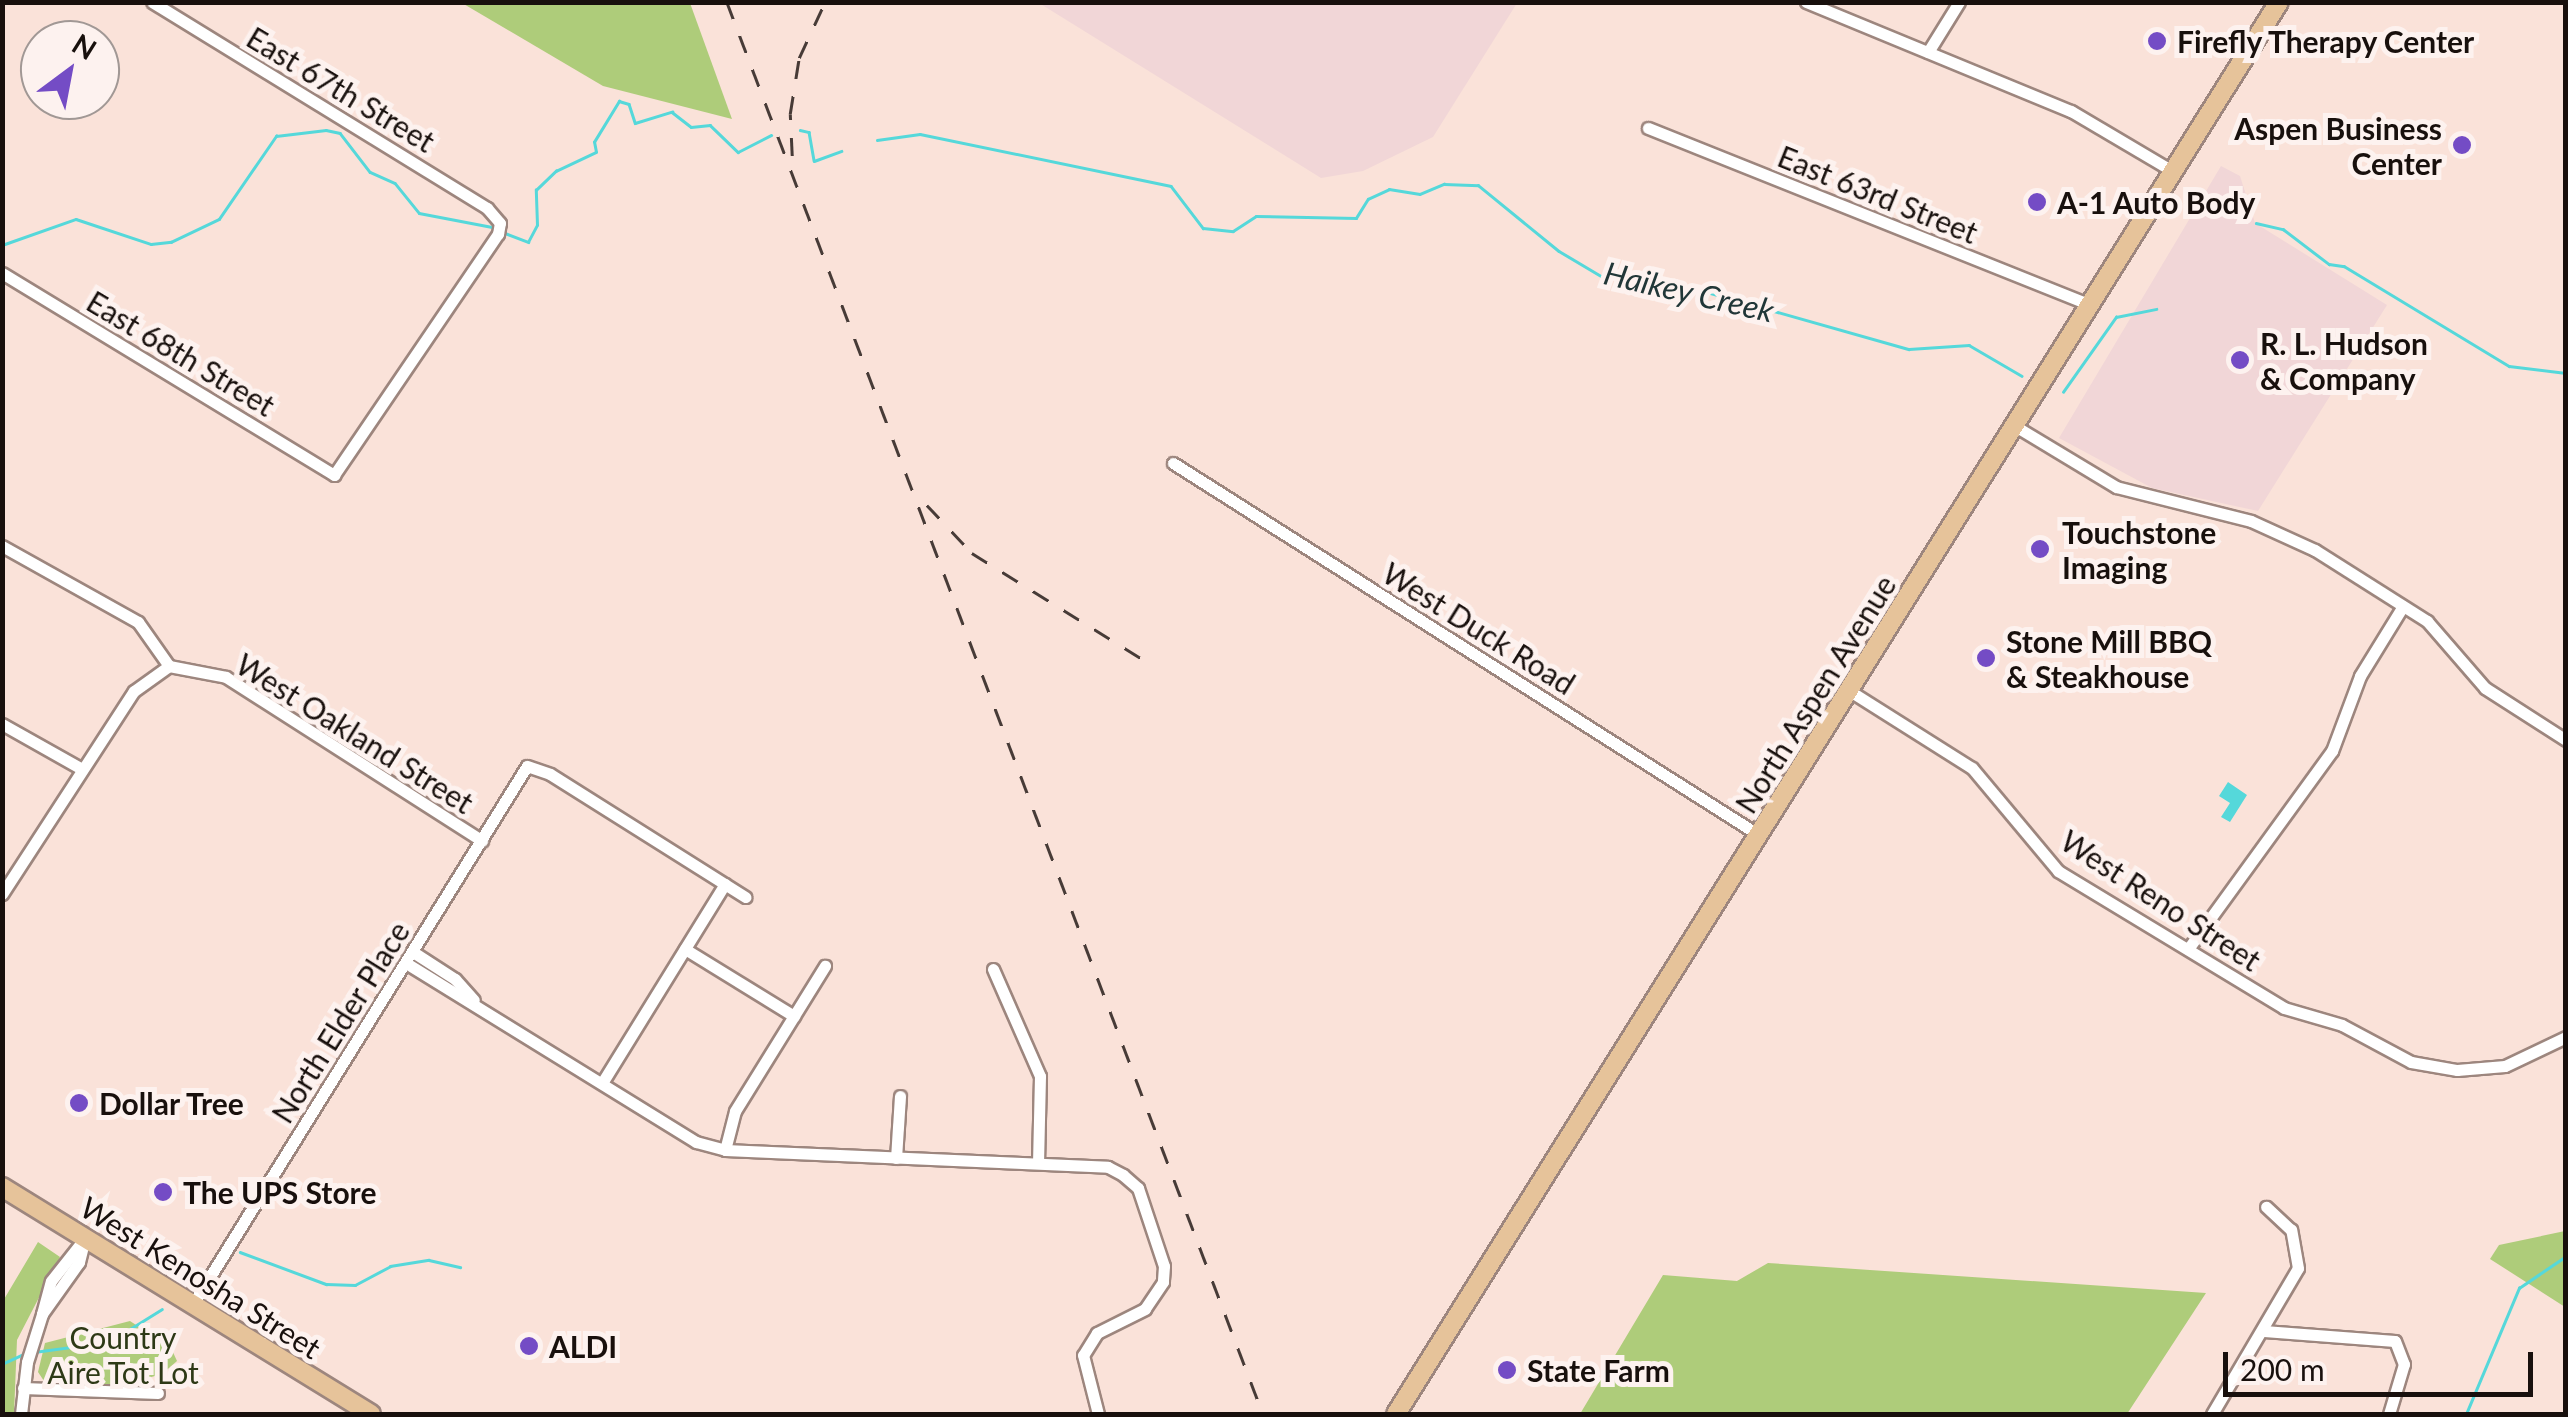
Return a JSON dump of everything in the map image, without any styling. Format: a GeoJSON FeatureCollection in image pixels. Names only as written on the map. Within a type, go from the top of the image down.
{"type":"FeatureCollection","features":[{"type":"Feature","properties":{"kind":"main road","name":"North Aspen Avenue"},"geometry":{"type":"LineString","coordinates":[[1396,1414],[2279,2]]}},
{"type":"Feature","properties":{"kind":"main road","name":"West Kenosha Street"},"geometry":{"type":"LineString","coordinates":[[2,1187],[370,1414]]}},
{"type":"Feature","properties":{"kind":"street","name":"East 67th Street"},"geometry":{"type":"LineString","coordinates":[[152,2],[488,208],[500,223],[334,475]]}},
{"type":"Feature","properties":{"kind":"street"},"geometry":{"type":"LineString","coordinates":[[1806,2],[2072,111],[2174,172]]}},
{"type":"Feature","properties":{"kind":"street"},"geometry":{"type":"LineString","coordinates":[[1928,52],[1959,2]]}},
{"type":"Feature","properties":{"kind":"street","name":"East 63rd Street"},"geometry":{"type":"LineString","coordinates":[[1648,128],[2091,304]]}},
{"type":"Feature","properties":{"kind":"street","name":"East 68th Street"},"geometry":{"type":"LineString","coordinates":[[2,273],[334,475]]}},
{"type":"Feature","properties":{"kind":"street"},"geometry":{"type":"LineString","coordinates":[[2015,426],[2124,490],[2251,521],[2294,538],[2436,630],[2486,688],[2566,740]]}},
{"type":"Feature","properties":{"kind":"street","name":"West Duck Road"},"geometry":{"type":"LineString","coordinates":[[1173,462],[1759,835]]}},
{"type":"Feature","properties":{"kind":"street"},"geometry":{"type":"LineString","coordinates":[[2,546],[138,622],[168,666],[134,690],[3,893]]}},
{"type":"Feature","properties":{"kind":"street"},"geometry":{"type":"LineString","coordinates":[[2188,949],[2332,751],[2360,676],[2403,606]]}},
{"type":"Feature","properties":{"kind":"street","name":"West Oakland Street"},"geometry":{"type":"LineString","coordinates":[[168,666],[226,677],[482,841]]}},
{"type":"Feature","properties":{"kind":"street","name":"West Reno Street"},"geometry":{"type":"LineString","coordinates":[[1850,691],[1972,768],[2058,871],[2284,1008],[2342,1024],[2376,1044],[2433,1068],[2480,1070],[2522,1061],[2566,1037]]}},
{"type":"Feature","properties":{"kind":"street"},"geometry":{"type":"LineString","coordinates":[[2,724],[82,769]]}},
{"type":"Feature","properties":{"kind":"street","name":"North Elder Place"},"geometry":{"type":"LineString","coordinates":[[193,1304],[528,766],[550,774],[725,884]]}},
{"type":"Feature","properties":{"kind":"street"},"geometry":{"type":"LineString","coordinates":[[602,1083],[725,884],[745,897]]}},
{"type":"Feature","properties":{"kind":"street"},"geometry":{"type":"LineString","coordinates":[[685,950],[794,1016]]}},
{"type":"Feature","properties":{"kind":"street"},"geometry":{"type":"LineString","coordinates":[[410,958],[475,1004],[696,1142],[725,1150],[1108,1167],[1124,1174],[1138,1188],[1164,1266],[1163,1282],[1145,1309],[1096,1333],[1083,1354],[1096,1409]]}},
{"type":"Feature","properties":{"kind":"street"},"geometry":{"type":"LineString","coordinates":[[725,1150],[735,1111],[825,966]]}},
{"type":"Feature","properties":{"kind":"street"},"geometry":{"type":"LineString","coordinates":[[993,969],[1040,1076],[1038,1163]]}},
{"type":"Feature","properties":{"kind":"street"},"geometry":{"type":"LineString","coordinates":[[896,1158],[900,1096]]}},
{"type":"Feature","properties":{"kind":"street"},"geometry":{"type":"LineString","coordinates":[[2212,1414],[2298,1268],[2291,1230],[2266,1207]]}},
{"type":"Feature","properties":{"kind":"street"},"geometry":{"type":"LineString","coordinates":[[21,1414],[27,1362],[51,1282],[85,1238]]}},
{"type":"Feature","properties":{"kind":"street"},"geometry":{"type":"LineString","coordinates":[[2264,1331],[2387,1338],[2400,1347],[2404,1364],[2389,1414]]}},
{"type":"Feature","properties":{"kind":"street"},"geometry":{"type":"LineString","coordinates":[[22,1388],[158,1393]]}},
{"type":"Feature","properties":{"kind":"shaded area"},"geometry":{"type":"Polygon","coordinates":[[[1039,3],[1517,3],[1433,137],[1363,171],[1321,178],[1039,3]]]}},
{"type":"Feature","properties":{"kind":"shaded area"},"geometry":{"type":"Polygon","coordinates":[[[2221,166],[2240,176],[2255,223],[2387,305],[2258,511],[2152,488],[2059,438],[2221,166]]]}},
{"type":"Feature","properties":{"kind":"green space"},"geometry":{"type":"Polygon","coordinates":[[[462,3],[690,3],[732,119],[603,86],[462,3]]]}},
{"type":"Feature","properties":{"kind":"green space"},"geometry":{"type":"Polygon","coordinates":[[[2565,1231],[2565,1307],[2490,1259],[2499,1245],[2565,1231]]]}},
{"type":"Feature","properties":{"kind":"green space"},"geometry":{"type":"Polygon","coordinates":[[[38,1242],[60,1257],[17,1340],[14,1414],[3,1414],[3,1301],[38,1242]]]}},
{"type":"Feature","properties":{"kind":"green space"},"geometry":{"type":"Polygon","coordinates":[[[1768,1263],[2206,1293],[2127,1414],[1580,1414],[1663,1275],[1737,1281],[1768,1263]]]}},
{"type":"Feature","properties":{"kind":"green space","name":"Country Aire Tot Lot"},"geometry":{"type":"Polygon","coordinates":[[[130,1321],[171,1348],[177,1361],[162,1374],[123,1385],[44,1381],[38,1372],[45,1343],[130,1321]]]}},
{"type":"Feature","properties":{"kind":"water"},"geometry":{"type":"Polygon","coordinates":[[[2228,782],[2247,795],[2230,822],[2221,817],[2230,803],[2219,796],[2228,782]]]}},
{"type":"Feature","properties":{"kind":"waterway","name":"Haikey Creek"},"geometry":{"type":"LineString","coordinates":[[505,233],[528,242],[537,225],[536,190],[556,171],[596,152],[594,142],[619,101],[629,104],[635,123],[672,112],[691,127],[710,125],[738,152],[771,135]]}},
{"type":"Feature","properties":{"kind":"waterway"},"geometry":{"type":"LineString","coordinates":[[2,245],[76,219],[151,244],[171,242],[219,219],[276,136],[326,130],[340,133],[370,172],[395,183],[419,213],[492,227]]}},
{"type":"Feature","properties":{"kind":"waterway","name":"Haikey Creek"},"geometry":{"type":"LineString","coordinates":[[800,130],[809,132],[814,161],[841,151]]}},
{"type":"Feature","properties":{"kind":"waterway","name":"Haikey Creek"},"geometry":{"type":"LineString","coordinates":[[877,140],[920,134],[1171,186],[1203,228],[1233,231],[1256,216],[1356,218],[1368,199],[1389,189],[1420,194],[1444,184],[1478,185],[1559,251],[1601,276],[1700,290],[1909,349],[1969,345],[2022,376]]}},
{"type":"Feature","properties":{"kind":"waterway","name":"Haikey Creek"},"geometry":{"type":"LineString","coordinates":[[2256,223],[2283,229],[2329,264],[2344,266],[2509,366],[2566,373]]}},
{"type":"Feature","properties":{"kind":"waterway","name":"Haikey Creek"},"geometry":{"type":"LineString","coordinates":[[2063,392],[2116,317],[2156,309]]}},
{"type":"Feature","properties":{"kind":"waterway"},"geometry":{"type":"LineString","coordinates":[[240,1252],[326,1284],[355,1285],[390,1266],[429,1260],[460,1267]]}},
{"type":"Feature","properties":{"kind":"waterway"},"geometry":{"type":"LineString","coordinates":[[2466,1414],[2519,1288],[2566,1256]]}},
{"type":"Feature","properties":{"kind":"waterway"},"geometry":{"type":"LineString","coordinates":[[34,1352],[109,1342],[162,1309]]}},
{"type":"Feature","properties":{"kind":"waterway"},"geometry":{"type":"LineString","coordinates":[[2,1364],[26,1353]]}},
{"type":"Feature","properties":{"kind":"railway"},"geometry":{"type":"LineString","coordinates":[[727,2],[1263,1414]]}},
{"type":"Feature","properties":{"kind":"railway"},"geometry":{"type":"LineString","coordinates":[[792,156],[790,114],[799,58],[825,2]]}},
{"type":"Feature","properties":{"kind":"railway"},"geometry":{"type":"LineString","coordinates":[[927,505],[972,553],[1144,660]]}},
{"type":"Feature","properties":{"kind":"place","name":"Firefly Therapy Center"},"geometry":{"type":"Point","coordinates":[2157,41]}},
{"type":"Feature","properties":{"kind":"place","name":"Aspen Business Center"},"geometry":{"type":"Point","coordinates":[2462,145]}},
{"type":"Feature","properties":{"kind":"place","name":"A-1 Auto Body"},"geometry":{"type":"Point","coordinates":[2037,202]}},
{"type":"Feature","properties":{"kind":"place","name":"R. L. Hudson & Company"},"geometry":{"type":"Point","coordinates":[2240,360]}},
{"type":"Feature","properties":{"kind":"place","name":"Touchstone Imaging"},"geometry":{"type":"Point","coordinates":[2040,549]}},
{"type":"Feature","properties":{"kind":"place","name":"Stone Mill BBQ & Steakhouse"},"geometry":{"type":"Point","coordinates":[1986,658]}},
{"type":"Feature","properties":{"kind":"place","name":"Dollar Tree"},"geometry":{"type":"Point","coordinates":[79,1103]}},
{"type":"Feature","properties":{"kind":"place","name":"The UPS Store"},"geometry":{"type":"Point","coordinates":[163,1192]}},
{"type":"Feature","properties":{"kind":"place","name":"ALDI"},"geometry":{"type":"Point","coordinates":[529,1346]}},
{"type":"Feature","properties":{"kind":"place","name":"State Farm"},"geometry":{"type":"Point","coordinates":[1507,1370]}}]}
